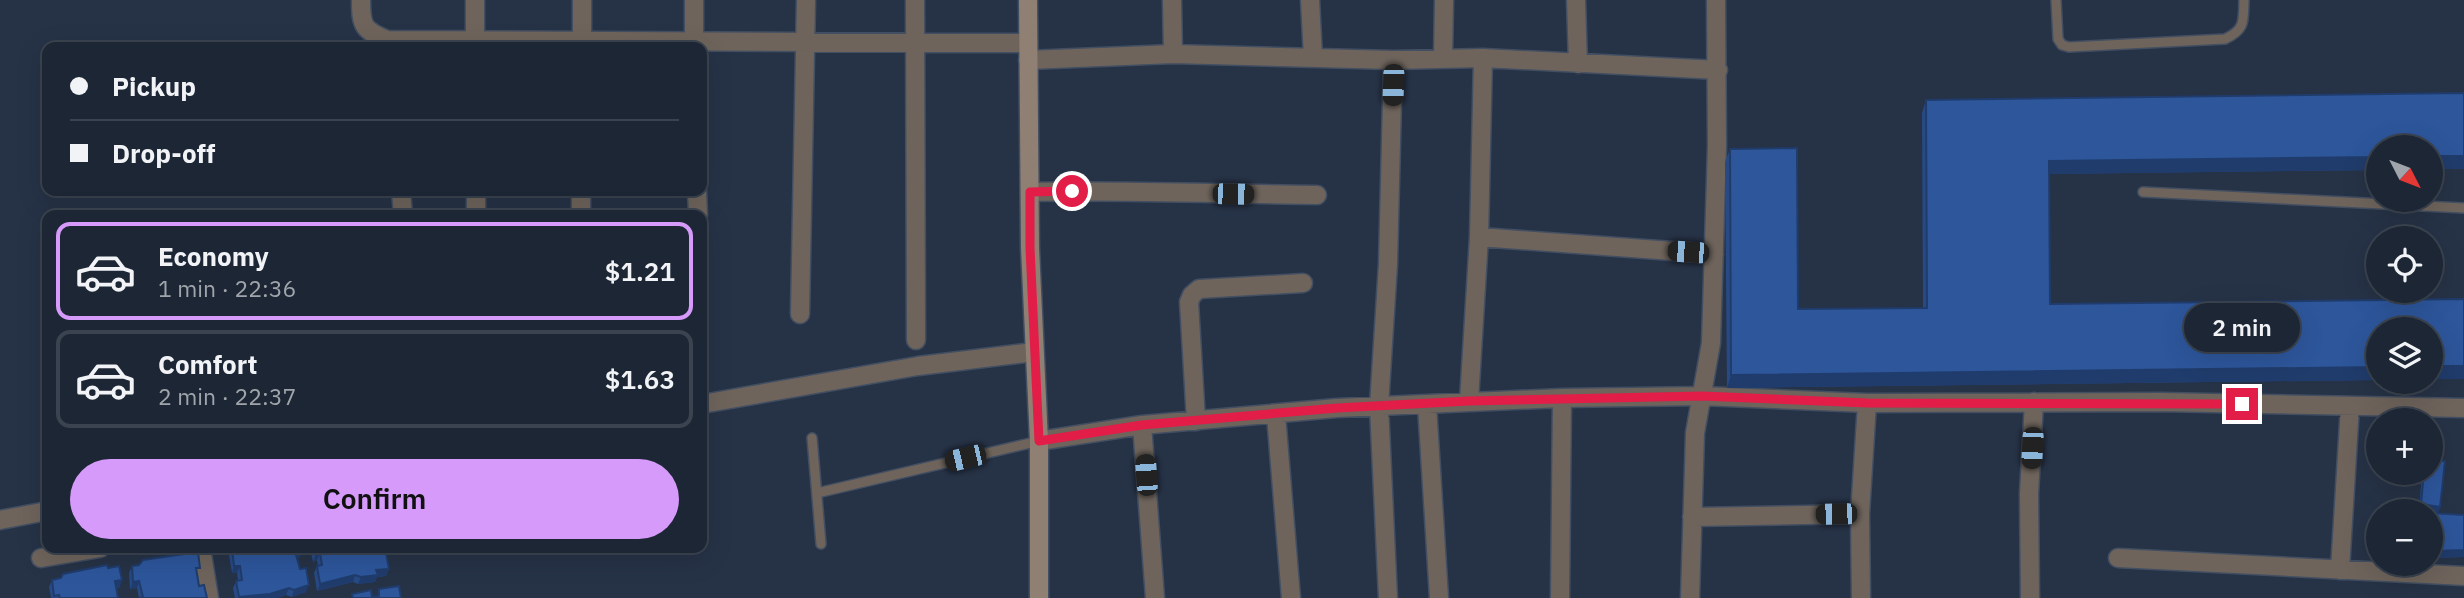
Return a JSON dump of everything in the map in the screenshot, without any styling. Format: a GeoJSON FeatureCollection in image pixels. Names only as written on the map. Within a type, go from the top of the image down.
{"type":"FeatureCollection","features":[{"type":"Feature","properties":{"kind":"street"},"geometry":{"type":"LineString","coordinates":[[361,0],[361,20],[369,33],[386,42]]}},
{"type":"Feature","properties":{"kind":"street"},"geometry":{"type":"LineString","coordinates":[[475,0],[475,42]]}},
{"type":"Feature","properties":{"kind":"street"},"geometry":{"type":"LineString","coordinates":[[582,0],[582,42]]}},
{"type":"Feature","properties":{"kind":"street"},"geometry":{"type":"LineString","coordinates":[[694,0],[694,42]]}},
{"type":"Feature","properties":{"kind":"street"},"geometry":{"type":"LineString","coordinates":[[800,314],[806,0]]}},
{"type":"Feature","properties":{"kind":"street"},"geometry":{"type":"LineString","coordinates":[[915,0],[916,340]]}},
{"type":"Feature","properties":{"kind":"street"},"geometry":{"type":"LineString","coordinates":[[1028,0],[1030,192],[1039,441],[1039,598]]}},
{"type":"Feature","properties":{"kind":"street"},"geometry":{"type":"LineString","coordinates":[[1172,0],[1173,54]]}},
{"type":"Feature","properties":{"kind":"street"},"geometry":{"type":"LineString","coordinates":[[1310,0],[1313,57]]}},
{"type":"Feature","properties":{"kind":"street"},"geometry":{"type":"LineString","coordinates":[[1443,59],[1444,0]]}},
{"type":"Feature","properties":{"kind":"street"},"geometry":{"type":"LineString","coordinates":[[1576,0],[1578,64]]}},
{"type":"Feature","properties":{"kind":"street"},"geometry":{"type":"LineString","coordinates":[[1690,598],[1695,432],[1710,358],[1718,70],[1716,0]]}},
{"type":"Feature","properties":{"kind":"street"},"geometry":{"type":"LineString","coordinates":[[707,44],[915,42],[1028,51],[1393,60],[1483,58],[1718,70]]}},
{"type":"Feature","properties":{"kind":"street"},"geometry":{"type":"LineString","coordinates":[[1469,401],[1479,236],[1483,58]]}},
{"type":"Feature","properties":{"kind":"street"},"geometry":{"type":"LineString","coordinates":[[1388,598],[1379,406],[1388,264],[1393,60]]}},
{"type":"Feature","properties":{"kind":"street"},"geometry":{"type":"LineString","coordinates":[[1030,192],[1115,190],[1317,195]]}},
{"type":"Feature","properties":{"kind":"street"},"geometry":{"type":"LineString","coordinates":[[1479,236],[1714,254]]}},
{"type":"Feature","properties":{"kind":"street"},"geometry":{"type":"LineString","coordinates":[[1196,421],[1189,302],[1192,295],[1199,289],[1303,283]]}},
{"type":"Feature","properties":{"kind":"street"},"geometry":{"type":"LineString","coordinates":[[707,403],[918,366],[1034,352]]}},
{"type":"Feature","properties":{"kind":"street"},"geometry":{"type":"LineString","coordinates":[[1039,441],[1142,425],[1379,406],[1562,398],[1702,396],[1867,403],[2034,402],[2464,408]]}},
{"type":"Feature","properties":{"kind":"street"},"geometry":{"type":"LineString","coordinates":[[1559,598],[1562,398]]}},
{"type":"Feature","properties":{"kind":"street"},"geometry":{"type":"LineString","coordinates":[[2030,598],[2029,494],[2034,402]]}},
{"type":"Feature","properties":{"kind":"street"},"geometry":{"type":"LineString","coordinates":[[1861,598],[1860,514],[1867,403]]}},
{"type":"Feature","properties":{"kind":"street"},"geometry":{"type":"LineString","coordinates":[[1427,405],[1439,598]]}},
{"type":"Feature","properties":{"kind":"street"},"geometry":{"type":"LineString","coordinates":[[2340,570],[2350,406]]}},
{"type":"Feature","properties":{"kind":"street"},"geometry":{"type":"LineString","coordinates":[[1276,415],[1291,598]]}},
{"type":"Feature","properties":{"kind":"street"},"geometry":{"type":"LineString","coordinates":[[1142,425],[1155,598]]}},
{"type":"Feature","properties":{"kind":"street"},"geometry":{"type":"LineString","coordinates":[[0,520],[42,512]]}},
{"type":"Feature","properties":{"kind":"street"},"geometry":{"type":"LineString","coordinates":[[1692,517],[1860,514]]}},
{"type":"Feature","properties":{"kind":"street"},"geometry":{"type":"LineString","coordinates":[[41,558],[70,553]]}},
{"type":"Feature","properties":{"kind":"street"},"geometry":{"type":"LineString","coordinates":[[202,553],[209,598]]}},
{"type":"Feature","properties":{"kind":"street"},"geometry":{"type":"LineString","coordinates":[[2118,558],[2464,576]]}},
{"type":"Feature","properties":{"kind":"lane"},"geometry":{"type":"LineString","coordinates":[[2056,0],[2058,39],[2062,45],[2069,47],[2225,39],[2237,33],[2243,24],[2244,0]]}},
{"type":"Feature","properties":{"kind":"lane"},"geometry":{"type":"LineString","coordinates":[[2143,192],[2464,208]]}},
{"type":"Feature","properties":{"kind":"lane"},"geometry":{"type":"LineString","coordinates":[[812,438],[821,544]]}},
{"type":"Feature","properties":{"kind":"lane"},"geometry":{"type":"LineString","coordinates":[[817,492],[1039,441]]}},
{"type":"Feature","properties":{"kind":"building"},"geometry":{"type":"Polygon","coordinates":[[[2464,93],[2464,156],[2443,156],[2443,135],[2366,135],[2366,157],[2049,161],[2050,304],[2366,300],[2366,303],[2443,303],[2443,299],[2464,299],[2464,366],[2443,366],[2443,317],[2366,317],[2366,367],[1731,375],[1730,149],[1797,148],[1798,309],[1927,308],[1926,100],[2464,93]]]}},
{"type":"Feature","properties":{"kind":"building"},"geometry":{"type":"Polygon","coordinates":[[[2423,485],[2442,485],[2441,499],[2421,499],[2423,485]]]}},
{"type":"Feature","properties":{"kind":"building"},"geometry":{"type":"Polygon","coordinates":[[[2443,514],[2464,515],[2464,550],[2443,551],[2443,514]]]}},
{"type":"Feature","properties":{"kind":"building"},"geometry":{"type":"Polygon","coordinates":[[[198,553],[200,568],[196,568],[199,586],[204,585],[207,598],[139,598],[143,597],[139,581],[133,582],[132,566],[139,565],[143,560],[198,553]]]}},
{"type":"Feature","properties":{"kind":"building"},"geometry":{"type":"Polygon","coordinates":[[[233,553],[296,553],[300,569],[306,568],[309,585],[294,590],[289,588],[270,594],[239,597],[236,581],[242,580],[240,566],[234,566],[233,553]]]}},
{"type":"Feature","properties":{"kind":"building"},"geometry":{"type":"Polygon","coordinates":[[[320,553],[386,553],[389,569],[376,570],[378,575],[355,575],[320,584],[317,566],[322,565],[320,553]]]}},
{"type":"Feature","properties":{"kind":"building"},"geometry":{"type":"Polygon","coordinates":[[[107,565],[108,568],[119,566],[122,580],[115,581],[118,598],[54,596],[52,580],[61,578],[63,574],[107,565]]]}},
{"type":"Feature","properties":{"kind":"building"},"geometry":{"type":"Polygon","coordinates":[[[399,586],[401,598],[353,598],[352,594],[371,590],[372,597],[379,596],[379,589],[399,586]]]}},
{"type":"Feature","properties":{"kind":"route"},"geometry":{"type":"LineString","coordinates":[[1072,191],[1030,192],[1039,441],[1142,425],[1337,408],[1562,398],[1702,396],[1867,403],[2242,404]]}}]}
